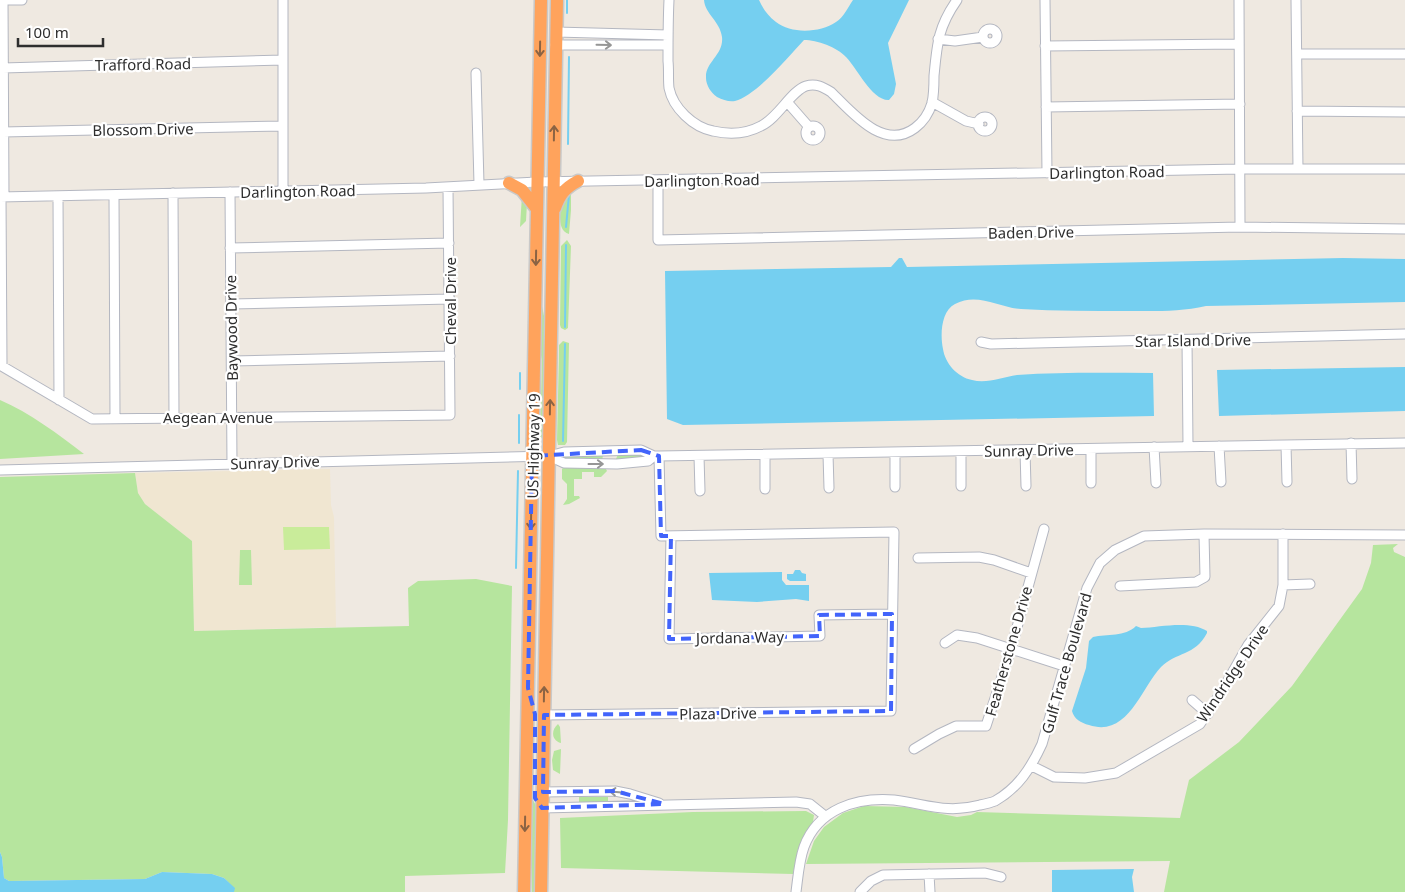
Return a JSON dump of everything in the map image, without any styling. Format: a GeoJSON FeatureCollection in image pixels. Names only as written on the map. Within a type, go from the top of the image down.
{"type":"FeatureCollection","features":[{"type":"Feature","properties":{"kind":"highway","name":"US Highway 19"},"geometry":{"type":"LineString","coordinates":[[524,892],[541,0]]}},
{"type":"Feature","properties":{"kind":"highway"},"geometry":{"type":"LineString","coordinates":[[549,0],[551,40],[556,38]]}},
{"type":"Feature","properties":{"kind":"highway","name":"US Highway 19"},"geometry":{"type":"LineString","coordinates":[[541,892],[557,0]]}},
{"type":"Feature","properties":{"kind":"highway"},"geometry":{"type":"LineString","coordinates":[[553,213],[560,195],[578,181]]}},
{"type":"Feature","properties":{"kind":"highway"},"geometry":{"type":"LineString","coordinates":[[509,183],[522,190],[537,209]]}},
{"type":"Feature","properties":{"kind":"highway"},"geometry":{"type":"LineString","coordinates":[[528,688],[535,714],[534,793],[537,802],[542,808]]}},
{"type":"Feature","properties":{"kind":"street"},"geometry":{"type":"LineString","coordinates":[[1,365],[3,0],[22,0]]}},
{"type":"Feature","properties":{"kind":"street"},"geometry":{"type":"LineString","coordinates":[[283,192],[284,0]]}},
{"type":"Feature","properties":{"kind":"street"},"geometry":{"type":"LineString","coordinates":[[669,0],[669,82],[672,95],[684,114],[703,128],[721,132],[747,132],[766,124],[802,88],[811,85],[820,86],[831,92],[866,125],[876,130],[893,134],[905,133],[916,127],[927,114],[932,102],[938,39],[943,21],[957,0]]}},
{"type":"Feature","properties":{"kind":"street"},"geometry":{"type":"LineString","coordinates":[[1045,0],[1047,173]]}},
{"type":"Feature","properties":{"kind":"street"},"geometry":{"type":"LineString","coordinates":[[1239,0],[1240,227]]}},
{"type":"Feature","properties":{"kind":"street"},"geometry":{"type":"LineString","coordinates":[[1296,0],[1298,169]]}},
{"type":"Feature","properties":{"kind":"street"},"geometry":{"type":"LineString","coordinates":[[654,34],[654,45]]}},
{"type":"Feature","properties":{"kind":"street"},"geometry":{"type":"LineString","coordinates":[[556,38],[668,35]]}},
{"type":"Feature","properties":{"kind":"street"},"geometry":{"type":"LineString","coordinates":[[938,39],[955,41],[983,37]]}},
{"type":"Feature","properties":{"kind":"street"},"geometry":{"type":"LineString","coordinates":[[556,38],[668,45]]}},
{"type":"Feature","properties":{"kind":"street"},"geometry":{"type":"LineString","coordinates":[[1045,46],[1239,44]]}},
{"type":"Feature","properties":{"kind":"street"},"geometry":{"type":"LineString","coordinates":[[1297,54],[1405,54]]}},
{"type":"Feature","properties":{"kind":"street","name":"Trafford Road"},"geometry":{"type":"LineString","coordinates":[[3,68],[283,60]]}},
{"type":"Feature","properties":{"kind":"street"},"geometry":{"type":"LineString","coordinates":[[476,73],[479,184]]}},
{"type":"Feature","properties":{"kind":"street"},"geometry":{"type":"LineString","coordinates":[[932,102],[966,121],[979,124]]}},
{"type":"Feature","properties":{"kind":"street"},"geometry":{"type":"LineString","coordinates":[[788,103],[809,127]]}},
{"type":"Feature","properties":{"kind":"street"},"geometry":{"type":"LineString","coordinates":[[1046,107],[1240,104]]}},
{"type":"Feature","properties":{"kind":"street"},"geometry":{"type":"LineString","coordinates":[[1297,111],[1405,112]]}},
{"type":"Feature","properties":{"kind":"street","name":"Blossom Drive"},"geometry":{"type":"LineString","coordinates":[[3,132],[283,126]]}},
{"type":"Feature","properties":{"kind":"street","name":"Darlington Road"},"geometry":{"type":"LineString","coordinates":[[2,197],[283,192],[578,181],[1240,169],[1405,170]]}},
{"type":"Feature","properties":{"kind":"street","name":"Baden Drive"},"geometry":{"type":"LineString","coordinates":[[658,180],[658,240],[1240,227],[1405,229]]}},
{"type":"Feature","properties":{"kind":"street","name":"Cheval Drive"},"geometry":{"type":"LineString","coordinates":[[448,187],[450,414]]}},
{"type":"Feature","properties":{"kind":"street","name":"Baywood Drive"},"geometry":{"type":"LineString","coordinates":[[230,192],[232,464]]}},
{"type":"Feature","properties":{"kind":"street"},"geometry":{"type":"LineString","coordinates":[[173,193],[174,417]]}},
{"type":"Feature","properties":{"kind":"street"},"geometry":{"type":"LineString","coordinates":[[114,194],[115,418]]}},
{"type":"Feature","properties":{"kind":"street"},"geometry":{"type":"LineString","coordinates":[[58,196],[59,400]]}},
{"type":"Feature","properties":{"kind":"street"},"geometry":{"type":"LineString","coordinates":[[230,248],[449,243]]}},
{"type":"Feature","properties":{"kind":"street"},"geometry":{"type":"LineString","coordinates":[[231,304],[450,299]]}},
{"type":"Feature","properties":{"kind":"street","name":"Star Island Drive"},"geometry":{"type":"LineString","coordinates":[[981,342],[991,344],[1405,334]]}},
{"type":"Feature","properties":{"kind":"street"},"geometry":{"type":"LineString","coordinates":[[1187,340],[1188,446]]}},
{"type":"Feature","properties":{"kind":"street"},"geometry":{"type":"LineString","coordinates":[[232,360],[450,356]]}},
{"type":"Feature","properties":{"kind":"street","name":"Aegean Avenue"},"geometry":{"type":"LineString","coordinates":[[1,365],[87,418],[232,418],[450,414]]}},
{"type":"Feature","properties":{"kind":"street","name":"Sunray Drive"},"geometry":{"type":"LineString","coordinates":[[0,470],[549,456],[564,452],[641,450],[656,456],[699,456],[1405,443]]}},
{"type":"Feature","properties":{"kind":"street"},"geometry":{"type":"LineString","coordinates":[[1351,444],[1352,479]]}},
{"type":"Feature","properties":{"kind":"street"},"geometry":{"type":"LineString","coordinates":[[1286,445],[1287,482]]}},
{"type":"Feature","properties":{"kind":"street"},"geometry":{"type":"LineString","coordinates":[[1220,446],[1221,482]]}},
{"type":"Feature","properties":{"kind":"street"},"geometry":{"type":"LineString","coordinates":[[1154,447],[1156,483]]}},
{"type":"Feature","properties":{"kind":"street"},"geometry":{"type":"LineString","coordinates":[[1091,449],[1091,483]]}},
{"type":"Feature","properties":{"kind":"street"},"geometry":{"type":"LineString","coordinates":[[961,451],[961,486]]}},
{"type":"Feature","properties":{"kind":"street"},"geometry":{"type":"LineString","coordinates":[[1025,451],[1026,486]]}},
{"type":"Feature","properties":{"kind":"street"},"geometry":{"type":"LineString","coordinates":[[895,453],[895,487]]}},
{"type":"Feature","properties":{"kind":"street"},"geometry":{"type":"LineString","coordinates":[[828,454],[829,488]]}},
{"type":"Feature","properties":{"kind":"street"},"geometry":{"type":"LineString","coordinates":[[765,455],[765,489]]}},
{"type":"Feature","properties":{"kind":"street"},"geometry":{"type":"LineString","coordinates":[[656,456],[661,536],[894,532],[892,614]]}},
{"type":"Feature","properties":{"kind":"street"},"geometry":{"type":"LineString","coordinates":[[699,456],[700,491]]}},
{"type":"Feature","properties":{"kind":"street","name":"Featherstone Drive"},"geometry":{"type":"LineString","coordinates":[[914,748],[956,726],[986,726],[1011,649],[1044,529]]}},
{"type":"Feature","properties":{"kind":"street"},"geometry":{"type":"LineString","coordinates":[[1120,586],[1196,582],[1205,578],[1204,534]]}},
{"type":"Feature","properties":{"kind":"street","name":"Gulf Trace Boulevard"},"geometry":{"type":"LineString","coordinates":[[796,892],[804,847],[825,816],[840,808],[854,803],[894,800],[936,808],[963,810],[993,802],[1013,788],[1032,766],[1042,744],[1087,588],[1100,563],[1115,550],[1144,536],[1204,534],[1405,535]]}},
{"type":"Feature","properties":{"kind":"street","name":"Windridge Drive"},"geometry":{"type":"LineString","coordinates":[[1032,766],[1054,777],[1085,778],[1116,773],[1200,724],[1208,714],[1248,645],[1279,606],[1283,585],[1283,534]]}},
{"type":"Feature","properties":{"kind":"street","name":"Jordana Way"},"geometry":{"type":"LineString","coordinates":[[671,536],[669,639],[820,636],[819,615],[892,614]]}},
{"type":"Feature","properties":{"kind":"street"},"geometry":{"type":"LineString","coordinates":[[918,558],[979,557],[994,560],[1031,573]]}},
{"type":"Feature","properties":{"kind":"street"},"geometry":{"type":"LineString","coordinates":[[1283,585],[1310,584]]}},
{"type":"Feature","properties":{"kind":"street","name":"Plaza Drive"},"geometry":{"type":"LineString","coordinates":[[544,715],[891,711],[892,614]]}},
{"type":"Feature","properties":{"kind":"street"},"geometry":{"type":"LineString","coordinates":[[945,643],[957,635],[977,638],[1064,666]]}},
{"type":"Feature","properties":{"kind":"street"},"geometry":{"type":"LineString","coordinates":[[1192,700],[1208,714]]}},
{"type":"Feature","properties":{"kind":"street"},"geometry":{"type":"LineString","coordinates":[[542,792],[615,791],[664,804]]}},
{"type":"Feature","properties":{"kind":"street"},"geometry":{"type":"LineString","coordinates":[[542,808],[806,802],[813,805],[825,816]]}},
{"type":"Feature","properties":{"kind":"street"},"geometry":{"type":"LineString","coordinates":[[860,892],[871,881],[883,875],[985,873],[1001,877]]}},
{"type":"Feature","properties":{"kind":"street"},"geometry":{"type":"LineString","coordinates":[[929,874],[930,892]]}},
{"type":"Feature","properties":{"kind":"highlighted area"},"geometry":{"type":"Polygon","coordinates":[[[641,450],[659,456],[661,536],[671,536],[669,639],[820,636],[819,615],[892,614],[891,711],[544,715],[543,792],[615,791],[664,804],[542,808],[535,798],[535,714],[528,688],[532,456],[641,450]]]}},
{"type":"Feature","properties":{"kind":"shaded area"},"geometry":{"type":"Polygon","coordinates":[[[330,469],[331,505],[334,517],[336,627],[194,631],[192,541],[145,504],[138,493],[135,473],[330,469]]]}},
{"type":"Feature","properties":{"kind":"green space"},"geometry":{"type":"Polygon","coordinates":[[[571,193],[569,234],[562,229],[560,215],[561,200],[571,193]]]}},
{"type":"Feature","properties":{"kind":"green space"},"geometry":{"type":"Polygon","coordinates":[[[522,195],[527,203],[526,221],[520,227],[522,195]]]}},
{"type":"Feature","properties":{"kind":"green space"},"geometry":{"type":"Polygon","coordinates":[[[567,240],[571,246],[568,328],[565,330],[560,325],[561,246],[567,240]]]}},
{"type":"Feature","properties":{"kind":"green space"},"geometry":{"type":"Polygon","coordinates":[[[540,296],[545,321],[543,430],[541,440],[542,359],[538,343],[540,296]]]}},
{"type":"Feature","properties":{"kind":"green space"},"geometry":{"type":"Polygon","coordinates":[[[563,341],[569,343],[567,442],[565,445],[558,445],[559,345],[563,341]]]}},
{"type":"Feature","properties":{"kind":"green space"},"geometry":{"type":"Polygon","coordinates":[[[0,400],[33,418],[84,454],[0,459],[0,400]]]}},
{"type":"Feature","properties":{"kind":"green space"},"geometry":{"type":"Polygon","coordinates":[[[644,453],[648,458],[616,459],[618,454],[644,453]]]}},
{"type":"Feature","properties":{"kind":"green space"},"geometry":{"type":"Polygon","coordinates":[[[603,455],[602,461],[564,459],[564,456],[603,455]]]}},
{"type":"Feature","properties":{"kind":"green space"},"geometry":{"type":"Polygon","coordinates":[[[565,467],[605,467],[607,471],[601,477],[594,477],[594,472],[582,472],[582,479],[574,479],[574,496],[579,496],[580,498],[563,505],[567,499],[567,484],[562,479],[562,469],[565,467]]]}},
{"type":"Feature","properties":{"kind":"green space"},"geometry":{"type":"Polygon","coordinates":[[[135,473],[138,493],[145,504],[192,541],[194,631],[409,626],[408,588],[418,581],[476,579],[512,586],[508,820],[505,873],[405,876],[405,892],[234,892],[234,888],[224,878],[212,874],[162,872],[145,879],[9,881],[4,878],[0,852],[0,477],[135,473]]]}},
{"type":"Feature","properties":{"kind":"green space"},"geometry":{"type":"Polygon","coordinates":[[[283,527],[329,527],[330,549],[284,550],[283,527]]]}},
{"type":"Feature","properties":{"kind":"green space"},"geometry":{"type":"Polygon","coordinates":[[[1398,544],[1393,548],[1394,552],[1405,557],[1405,892],[1164,892],[1170,861],[806,864],[814,841],[824,827],[843,813],[864,806],[906,807],[957,817],[977,812],[1180,818],[1189,780],[1239,742],[1292,686],[1362,589],[1371,563],[1373,545],[1398,544]]]}},
{"type":"Feature","properties":{"kind":"green space"},"geometry":{"type":"Polygon","coordinates":[[[240,550],[251,550],[252,585],[239,585],[240,550]]]}},
{"type":"Feature","properties":{"kind":"green space"},"geometry":{"type":"Polygon","coordinates":[[[558,724],[560,727],[561,743],[555,740],[553,735],[554,729],[558,724]]]}},
{"type":"Feature","properties":{"kind":"green space"},"geometry":{"type":"Polygon","coordinates":[[[561,749],[560,774],[553,770],[552,760],[554,751],[561,749]]]}},
{"type":"Feature","properties":{"kind":"green space"},"geometry":{"type":"Polygon","coordinates":[[[531,797],[537,807],[535,892],[532,892],[530,854],[531,797]]]}},
{"type":"Feature","properties":{"kind":"green space"},"geometry":{"type":"Polygon","coordinates":[[[579,797],[608,797],[608,803],[579,804],[579,797]]]}},
{"type":"Feature","properties":{"kind":"green space"},"geometry":{"type":"Polygon","coordinates":[[[806,811],[814,815],[813,822],[798,849],[793,874],[561,868],[560,818],[693,812],[806,811]]]}},
{"type":"Feature","properties":{"kind":"water"},"geometry":{"type":"Polygon","coordinates":[[[704,0],[759,0],[766,12],[782,26],[789,29],[806,31],[829,26],[836,22],[844,15],[853,0],[909,0],[888,43],[896,84],[894,94],[889,100],[883,99],[871,90],[842,53],[815,41],[804,40],[772,75],[753,92],[735,101],[717,97],[709,89],[706,72],[718,54],[722,37],[721,31],[707,9],[704,0]]]}},
{"type":"Feature","properties":{"kind":"water"},"geometry":{"type":"Polygon","coordinates":[[[899,258],[902,258],[907,267],[1343,258],[1405,259],[1405,302],[1206,306],[1167,311],[1087,311],[1021,309],[972,300],[950,307],[944,318],[942,337],[944,354],[949,364],[961,376],[983,381],[1034,374],[1153,373],[1154,416],[683,425],[667,419],[665,271],[891,267],[899,258]]]}},
{"type":"Feature","properties":{"kind":"water"},"geometry":{"type":"Polygon","coordinates":[[[1405,367],[1405,411],[1219,416],[1217,370],[1405,367]]]}},
{"type":"Feature","properties":{"kind":"water"},"geometry":{"type":"Polygon","coordinates":[[[795,570],[800,570],[806,574],[806,581],[790,581],[787,579],[787,574],[793,574],[795,570]]]}},
{"type":"Feature","properties":{"kind":"water"},"geometry":{"type":"Polygon","coordinates":[[[782,572],[782,580],[786,585],[809,585],[809,601],[796,599],[757,602],[712,600],[709,573],[782,572]]]}},
{"type":"Feature","properties":{"kind":"water"},"geometry":{"type":"Polygon","coordinates":[[[1184,625],[1200,628],[1207,631],[1207,633],[1197,646],[1161,667],[1124,718],[1114,724],[1102,727],[1081,722],[1074,716],[1072,711],[1086,668],[1089,641],[1093,637],[1127,632],[1136,626],[1141,628],[1184,625]]]}},
{"type":"Feature","properties":{"kind":"water"},"geometry":{"type":"Polygon","coordinates":[[[0,852],[4,878],[9,881],[145,879],[162,872],[212,874],[224,878],[235,888],[234,892],[0,892],[0,852]]]}},
{"type":"Feature","properties":{"kind":"water"},"geometry":{"type":"Polygon","coordinates":[[[1134,869],[1132,877],[1134,892],[1052,892],[1052,870],[1134,869]]]}},
{"type":"Feature","properties":{"kind":"waterway"},"geometry":{"type":"LineString","coordinates":[[567,0],[567,13]]}},
{"type":"Feature","properties":{"kind":"waterway"},"geometry":{"type":"LineString","coordinates":[[568,144],[569,57]]}},
{"type":"Feature","properties":{"kind":"waterway"},"geometry":{"type":"LineString","coordinates":[[566,227],[569,195]]}},
{"type":"Feature","properties":{"kind":"waterway"},"geometry":{"type":"LineString","coordinates":[[565,327],[566,245]]}},
{"type":"Feature","properties":{"kind":"waterway"},"geometry":{"type":"LineString","coordinates":[[563,441],[565,344]]}},
{"type":"Feature","properties":{"kind":"waterway"},"geometry":{"type":"LineString","coordinates":[[520,373],[520,389]]}},
{"type":"Feature","properties":{"kind":"waterway"},"geometry":{"type":"LineString","coordinates":[[519,415],[519,443]]}},
{"type":"Feature","properties":{"kind":"waterway"},"geometry":{"type":"LineString","coordinates":[[516,568],[518,471]]}}]}
